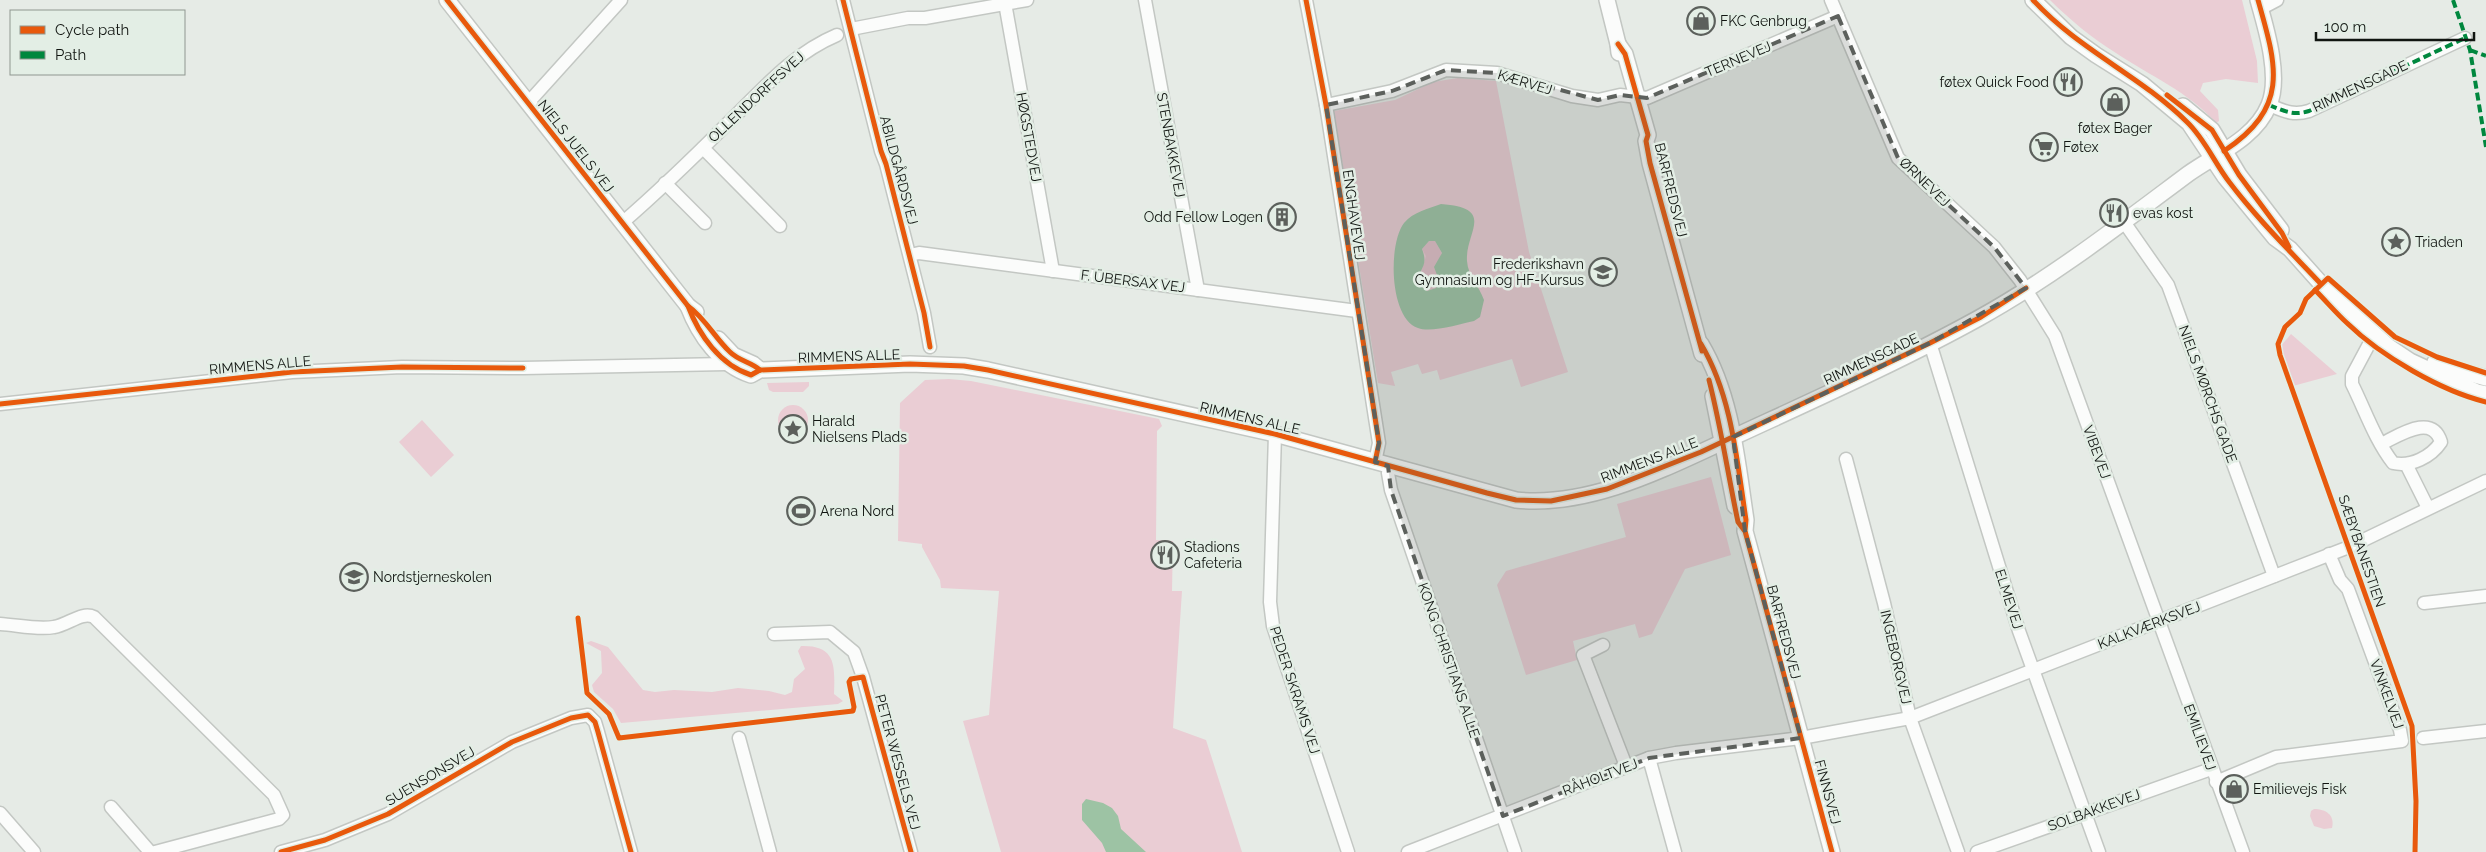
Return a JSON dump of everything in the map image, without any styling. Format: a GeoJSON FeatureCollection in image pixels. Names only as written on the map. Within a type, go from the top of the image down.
{"type":"FeatureCollection","features":[{"type":"Feature","properties":{"kind":"street","name":"NIELS JUELS VEJ"},"geometry":{"type":"LineString","coordinates":[[447,0],[688,306],[700,314],[730,359]]}},
{"type":"Feature","properties":{"kind":"street"},"geometry":{"type":"LineString","coordinates":[[528,103],[621,0]]}},
{"type":"Feature","properties":{"kind":"street","name":"ABILDGÅRDSVEJ"},"geometry":{"type":"LineString","coordinates":[[844,0],[881,151],[910,255],[930,348]]}},
{"type":"Feature","properties":{"kind":"street"},"geometry":{"type":"LineString","coordinates":[[851,29],[1027,0]]}},
{"type":"Feature","properties":{"kind":"street","name":"STENBAKKEVEJ"},"geometry":{"type":"LineString","coordinates":[[1145,0],[1198,290]]}},
{"type":"Feature","properties":{"kind":"street","name":"ENGHAVEVEJ"},"geometry":{"type":"LineString","coordinates":[[1306,0],[1326,105],[1379,443],[1375,462]]}},
{"type":"Feature","properties":{"kind":"street","name":"BARFREDSVEJ"},"geometry":{"type":"LineString","coordinates":[[1607,0],[1618,44],[1625,54],[1633,96],[1648,136],[1646,141],[1701,344],[1707,354],[1730,416],[1727,440],[1746,520],[1745,531],[1801,738]]}},
{"type":"Feature","properties":{"kind":"street","name":"ØRNEVEJ"},"geometry":{"type":"LineString","coordinates":[[1831,0],[1898,158],[1994,247],[2026,288]]}},
{"type":"Feature","properties":{"kind":"street"},"geometry":{"type":"LineString","coordinates":[[2033,0],[2071,36],[2096,55],[2142,84],[2188,123],[2219,154],[2236,192],[2275,238],[2290,249],[2332,296],[2376,333],[2389,347],[2410,361],[2486,394]]}},
{"type":"Feature","properties":{"kind":"street"},"geometry":{"type":"LineString","coordinates":[[2269,105],[2273,74],[2269,44],[2259,4],[2277,0]]}},
{"type":"Feature","properties":{"kind":"street","name":"HØGSTEDVEJ"},"geometry":{"type":"LineString","coordinates":[[1005,3],[1053,271]]}},
{"type":"Feature","properties":{"kind":"street","name":"TERNEVEJ"},"geometry":{"type":"LineString","coordinates":[[1633,96],[1647,98],[1838,16]]}},
{"type":"Feature","properties":{"kind":"street","name":"OLLENDORFFSVEJ"},"geometry":{"type":"LineString","coordinates":[[622,222],[703,148],[787,65],[818,43],[837,35]]}},
{"type":"Feature","properties":{"kind":"street","name":"RIMMENSGADE"},"geometry":{"type":"LineString","coordinates":[[1727,440],[1981,317],[2124,222],[2244,137],[2269,105],[2287,113],[2300,114],[2465,38]]}},
{"type":"Feature","properties":{"kind":"street","name":"KÆRVEJ"},"geometry":{"type":"LineString","coordinates":[[1326,105],[1392,91],[1446,70],[1497,73],[1572,96],[1598,100],[1620,95],[1633,96]]}},
{"type":"Feature","properties":{"kind":"street","name":"OLLENDORFFSVEJ"},"geometry":{"type":"LineString","coordinates":[[703,148],[780,226]]}},
{"type":"Feature","properties":{"kind":"street"},"geometry":{"type":"LineString","coordinates":[[665,183],[705,223]]}},
{"type":"Feature","properties":{"kind":"street","name":"NIELS MØRCHS GADE"},"geometry":{"type":"LineString","coordinates":[[2124,222],[2168,285],[2274,576]]}},
{"type":"Feature","properties":{"kind":"street","name":"F. ÜBERSAX VEJ"},"geometry":{"type":"LineString","coordinates":[[910,255],[919,253],[1357,311]]}},
{"type":"Feature","properties":{"kind":"street","name":"VIBEVEJ"},"geometry":{"type":"LineString","coordinates":[[2026,288],[2055,336],[2158,621]]}},
{"type":"Feature","properties":{"kind":"street"},"geometry":{"type":"LineString","coordinates":[[2376,333],[2449,368],[2486,378]]}},
{"type":"Feature","properties":{"kind":"street"},"geometry":{"type":"LineString","coordinates":[[2376,333],[2352,376],[2352,384],[2381,444],[2393,463],[2407,466],[2435,451],[2442,442],[2438,432],[2431,427],[2419,427],[2381,444]]}},
{"type":"Feature","properties":{"kind":"street","name":"ELMEVEJ"},"geometry":{"type":"LineString","coordinates":[[1930,343],[1969,474],[2033,670],[2099,852]]}},
{"type":"Feature","properties":{"kind":"street","name":"RIMMENS ALLE"},"geometry":{"type":"LineString","coordinates":[[0,404],[292,372],[402,367],[523,368],[730,359],[753,364],[760,370],[855,365],[964,366],[1275,434],[1516,500],[1552,501],[1607,489],[1727,440]]}},
{"type":"Feature","properties":{"kind":"street","name":"PEDER SKRAMS VEJ"},"geometry":{"type":"LineString","coordinates":[[1275,434],[1270,602],[1273,626],[1348,852]]}},
{"type":"Feature","properties":{"kind":"street","name":"INGEBORGVEJ"},"geometry":{"type":"LineString","coordinates":[[1846,459],[1884,603],[1910,718],[1958,852]]}},
{"type":"Feature","properties":{"kind":"street"},"geometry":{"type":"LineString","coordinates":[[2407,466],[2428,508]]}},
{"type":"Feature","properties":{"kind":"street","name":"KONG CHRISTIANS ALLE"},"geometry":{"type":"LineString","coordinates":[[1390,467],[1388,473],[1391,490],[1515,852]]}},
{"type":"Feature","properties":{"kind":"street","name":"KALKVÆRKSVEJ"},"geometry":{"type":"LineString","coordinates":[[1801,738],[1910,718],[2328,554],[2486,481]]}},
{"type":"Feature","properties":{"kind":"street","name":"VINKELVEJ"},"geometry":{"type":"LineString","coordinates":[[2216,782],[2276,757],[2402,741],[2400,730],[2348,589],[2340,580],[2328,554]]}},
{"type":"Feature","properties":{"kind":"street"},"geometry":{"type":"LineString","coordinates":[[2424,603],[2486,596]]}},
{"type":"Feature","properties":{"kind":"street"},"geometry":{"type":"LineString","coordinates":[[0,624],[53,627],[89,614],[94,617],[274,795],[284,815],[279,819],[155,852]]}},
{"type":"Feature","properties":{"kind":"street","name":"EMILIEVEJ"},"geometry":{"type":"LineString","coordinates":[[2158,621],[2242,852]]}},
{"type":"Feature","properties":{"kind":"street","name":"PETER WESSELS VEJ"},"geometry":{"type":"LineString","coordinates":[[774,634],[830,632],[854,652],[863,677],[911,852]]}},
{"type":"Feature","properties":{"kind":"street"},"geometry":{"type":"LineString","coordinates":[[1603,645],[1583,655],[1626,766]]}},
{"type":"Feature","properties":{"kind":"street","name":"SUENSONSVEJ"},"geometry":{"type":"LineString","coordinates":[[281,852],[324,840],[388,814],[512,742],[570,718],[588,715],[595,722],[631,852]]}},
{"type":"Feature","properties":{"kind":"street"},"geometry":{"type":"LineString","coordinates":[[2423,738],[2486,731]]}},
{"type":"Feature","properties":{"kind":"street"},"geometry":{"type":"LineString","coordinates":[[740,738],[770,852]]}},
{"type":"Feature","properties":{"kind":"street","name":"RÅHOLTVEJ"},"geometry":{"type":"LineString","coordinates":[[1408,852],[1649,758],[1801,738]]}},
{"type":"Feature","properties":{"kind":"street","name":"FINNSVEJ"},"geometry":{"type":"LineString","coordinates":[[1801,738],[1832,852]]}},
{"type":"Feature","properties":{"kind":"street"},"geometry":{"type":"LineString","coordinates":[[1649,758],[1675,852]]}},
{"type":"Feature","properties":{"kind":"street","name":"SOLBAKKEVEJ"},"geometry":{"type":"LineString","coordinates":[[1977,852],[2211,769]]}},
{"type":"Feature","properties":{"kind":"street"},"geometry":{"type":"LineString","coordinates":[[112,807],[150,852]]}},
{"type":"Feature","properties":{"kind":"street"},"geometry":{"type":"LineString","coordinates":[[0,813],[34,852]]}},
{"type":"Feature","properties":{"kind":"highlighted area"},"geometry":{"type":"Polygon","coordinates":[[[1838,16],[1898,158],[1994,247],[2026,288],[1930,343],[1733,437],[1745,531],[1801,738],[1649,758],[1503,816],[1391,490],[1388,466],[1375,462],[1379,443],[1326,105],[1392,91],[1446,70],[1497,73],[1598,100],[1620,95],[1647,98],[1838,16]]]}},
{"type":"Feature","properties":{"kind":"shaded area"},"geometry":{"type":"Polygon","coordinates":[[[2050,0],[2242,0],[2257,61],[2258,83],[2226,79],[2203,83],[2200,91],[2218,110],[2219,121],[2216,123],[2194,102],[2090,35],[2050,0]]]}},
{"type":"Feature","properties":{"kind":"shaded area"},"geometry":{"type":"Polygon","coordinates":[[[1458,78],[1496,81],[1529,252],[1568,372],[1521,387],[1512,359],[1440,380],[1437,370],[1422,374],[1418,364],[1391,372],[1395,386],[1378,383],[1334,111],[1395,100],[1433,82],[1458,78]]]}},
{"type":"Feature","properties":{"kind":"shaded area"},"geometry":{"type":"Polygon","coordinates":[[[1441,204],[1458,206],[1473,216],[1473,231],[1467,261],[1469,271],[1484,300],[1480,317],[1474,321],[1446,328],[1424,329],[1418,328],[1408,321],[1401,310],[1394,280],[1395,247],[1399,233],[1408,219],[1416,213],[1441,204]],[[1429,241],[1422,249],[1424,263],[1418,283],[1427,291],[1436,288],[1440,283],[1434,267],[1442,253],[1435,241],[1429,241]]]}},
{"type":"Feature","properties":{"kind":"shaded area"},"geometry":{"type":"Polygon","coordinates":[[[1429,241],[1435,241],[1442,253],[1437,268],[1440,283],[1436,288],[1427,291],[1418,283],[1426,256],[1422,249],[1429,241]]]}},
{"type":"Feature","properties":{"kind":"shaded area"},"geometry":{"type":"Polygon","coordinates":[[[2291,334],[2337,374],[2293,386],[2280,347],[2291,334]]]}},
{"type":"Feature","properties":{"kind":"shaded area"},"geometry":{"type":"Polygon","coordinates":[[[949,379],[971,381],[1159,419],[1162,426],[1157,431],[1156,540],[1173,541],[1172,591],[1182,591],[1173,728],[1206,740],[1242,852],[1001,852],[963,721],[989,715],[999,591],[941,588],[940,580],[922,544],[898,541],[900,403],[925,380],[949,379]]]}},
{"type":"Feature","properties":{"kind":"shaded area"},"geometry":{"type":"Polygon","coordinates":[[[809,382],[809,386],[803,392],[773,392],[769,390],[767,383],[809,382]]]}},
{"type":"Feature","properties":{"kind":"shaded area"},"geometry":{"type":"Polygon","coordinates":[[[793,405],[799,406],[807,414],[807,426],[799,434],[793,435],[787,434],[779,426],[778,420],[779,414],[787,406],[793,405]]]}},
{"type":"Feature","properties":{"kind":"shaded area"},"geometry":{"type":"Polygon","coordinates":[[[422,420],[454,455],[431,477],[399,442],[422,420]]]}},
{"type":"Feature","properties":{"kind":"shaded area"},"geometry":{"type":"Polygon","coordinates":[[[1711,477],[1731,555],[1685,569],[1652,634],[1639,638],[1635,624],[1573,641],[1577,660],[1526,675],[1497,585],[1506,571],[1626,537],[1617,504],[1711,477]]]}},
{"type":"Feature","properties":{"kind":"shaded area"},"geometry":{"type":"Polygon","coordinates":[[[591,641],[608,647],[643,690],[655,692],[674,690],[712,692],[738,688],[769,691],[785,695],[792,692],[794,679],[805,669],[798,651],[801,646],[813,647],[827,653],[831,659],[834,674],[834,694],[843,701],[838,704],[621,723],[613,709],[594,692],[592,685],[602,673],[601,651],[586,643],[591,641]]]}},
{"type":"Feature","properties":{"kind":"shaded area"},"geometry":{"type":"Polygon","coordinates":[[[1086,799],[1103,803],[1112,808],[1118,816],[1121,829],[1146,852],[1106,852],[1102,843],[1082,820],[1082,804],[1086,799]]]}},
{"type":"Feature","properties":{"kind":"shaded area"},"geometry":{"type":"Polygon","coordinates":[[[2314,809],[2322,810],[2331,816],[2332,828],[2324,829],[2314,826],[2310,816],[2311,811],[2314,809]]]}},
{"type":"Feature","properties":{"kind":"marked path"},"geometry":{"type":"LineString","coordinates":[[2453,0],[2470,50],[2486,147]]}},
{"type":"Feature","properties":{"kind":"marked path"},"geometry":{"type":"LineString","coordinates":[[2269,105],[2293,113],[2309,111],[2465,38]]}},
{"type":"Feature","properties":{"kind":"marked path"},"geometry":{"type":"LineString","coordinates":[[2470,50],[2486,56]]}},
{"type":"Feature","properties":{"kind":"cycle path"},"geometry":{"type":"LineString","coordinates":[[447,0],[688,306],[700,316],[730,352],[760,370]]}},
{"type":"Feature","properties":{"kind":"cycle path"},"geometry":{"type":"LineString","coordinates":[[843,0],[924,313],[930,347]]}},
{"type":"Feature","properties":{"kind":"cycle path"},"geometry":{"type":"LineString","coordinates":[[1306,0],[1326,105],[1379,443],[1375,462]]}},
{"type":"Feature","properties":{"kind":"cycle path"},"geometry":{"type":"LineString","coordinates":[[2033,0],[2070,34],[2149,90],[2187,122],[2199,136],[2241,197],[2321,284]]}},
{"type":"Feature","properties":{"kind":"cycle path"},"geometry":{"type":"LineString","coordinates":[[2224,151],[2245,135],[2260,118],[2269,102],[2273,84],[2273,66],[2270,46],[2258,0]]}},
{"type":"Feature","properties":{"kind":"cycle path"},"geometry":{"type":"LineString","coordinates":[[1618,44],[1625,54],[1648,135],[1646,141],[1650,163],[1702,351]]}},
{"type":"Feature","properties":{"kind":"cycle path"},"geometry":{"type":"LineString","coordinates":[[2167,95],[2212,130],[2239,175],[2282,233],[2289,247]]}},
{"type":"Feature","properties":{"kind":"cycle path","name":"SÆBYBANESTIEN"},"geometry":{"type":"LineString","coordinates":[[2415,852],[2416,801],[2412,726],[2280,355],[2278,344],[2285,327],[2300,313],[2306,299],[2328,278],[2395,337],[2437,357],[2486,373]]}},
{"type":"Feature","properties":{"kind":"cycle path"},"geometry":{"type":"LineString","coordinates":[[688,306],[698,328],[712,348],[730,364],[751,375],[760,370],[910,364],[964,366],[1275,434],[1516,500],[1551,501],[1607,489],[1701,452],[1930,343],[1981,317],[2026,288]]}},
{"type":"Feature","properties":{"kind":"cycle path"},"geometry":{"type":"LineString","coordinates":[[2315,290],[2361,335],[2394,360],[2450,390],[2486,402]]}},
{"type":"Feature","properties":{"kind":"cycle path"},"geometry":{"type":"LineString","coordinates":[[1701,344],[1720,385],[1732,429],[1746,520],[1745,531],[1832,852]]}},
{"type":"Feature","properties":{"kind":"cycle path"},"geometry":{"type":"LineString","coordinates":[[0,404],[292,372],[402,367],[523,368]]}},
{"type":"Feature","properties":{"kind":"cycle path"},"geometry":{"type":"LineString","coordinates":[[1709,380],[1738,522],[1744,530]]}},
{"type":"Feature","properties":{"kind":"cycle path"},"geometry":{"type":"LineString","coordinates":[[578,618],[587,693],[609,714],[619,738],[853,711],[854,707],[849,682],[851,679],[863,677],[911,852]]}},
{"type":"Feature","properties":{"kind":"cycle path"},"geometry":{"type":"LineString","coordinates":[[281,852],[325,840],[388,814],[512,742],[571,718],[588,715],[595,722],[631,852]]}},
{"type":"Feature","properties":{"kind":"place","name":"FKC Genbrug"},"geometry":{"type":"Point","coordinates":[1701,21]}},
{"type":"Feature","properties":{"kind":"place","name":"føtex Quick Food"},"geometry":{"type":"Point","coordinates":[2068,82]}},
{"type":"Feature","properties":{"kind":"place","name":"føtex Bager"},"geometry":{"type":"Point","coordinates":[2115,102]}},
{"type":"Feature","properties":{"kind":"place","name":"Føtex"},"geometry":{"type":"Point","coordinates":[2044,147]}},
{"type":"Feature","properties":{"kind":"place","name":"evas kost"},"geometry":{"type":"Point","coordinates":[2114,213]}},
{"type":"Feature","properties":{"kind":"place","name":"Odd Fellow Logen"},"geometry":{"type":"Point","coordinates":[1282,217]}},
{"type":"Feature","properties":{"kind":"place","name":"Triaden"},"geometry":{"type":"Point","coordinates":[2396,242]}},
{"type":"Feature","properties":{"kind":"place","name":"Frederikshavn Gymnasium og HF-Kursus"},"geometry":{"type":"Point","coordinates":[1603,272]}},
{"type":"Feature","properties":{"kind":"place","name":"Harald Nielsens Plads"},"geometry":{"type":"Point","coordinates":[793,429]}},
{"type":"Feature","properties":{"kind":"place","name":"Arena Nord"},"geometry":{"type":"Point","coordinates":[801,511]}},
{"type":"Feature","properties":{"kind":"place","name":"Stadions Cafeteria"},"geometry":{"type":"Point","coordinates":[1165,555]}},
{"type":"Feature","properties":{"kind":"place","name":"Nordstjerneskolen"},"geometry":{"type":"Point","coordinates":[354,577]}},
{"type":"Feature","properties":{"kind":"place","name":"Emilievejs Fisk"},"geometry":{"type":"Point","coordinates":[2234,789]}}]}
